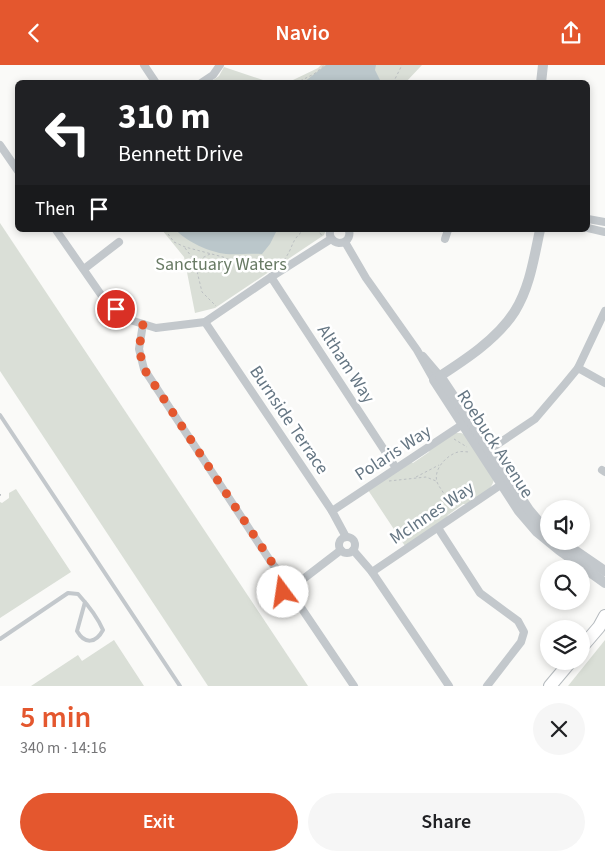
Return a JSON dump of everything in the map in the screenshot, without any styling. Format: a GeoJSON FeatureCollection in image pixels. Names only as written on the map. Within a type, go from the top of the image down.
{"type":"FeatureCollection","features":[{"type":"Feature","properties":{"kind":"main road"},"geometry":{"type":"LineString","coordinates":[[590,637],[603,622]]}},
{"type":"Feature","properties":{"kind":"main road"},"geometry":{"type":"LineString","coordinates":[[550,686],[563,670]]}},
{"type":"Feature","properties":{"kind":"street"},"geometry":{"type":"LineString","coordinates":[[144,65],[154,80]]}},
{"type":"Feature","properties":{"kind":"street"},"geometry":{"type":"LineString","coordinates":[[205,80],[220,65]]}},
{"type":"Feature","properties":{"kind":"street"},"geometry":{"type":"LineString","coordinates":[[542,80],[544,66]]}},
{"type":"Feature","properties":{"kind":"street"},"geometry":{"type":"LineString","coordinates":[[0,145],[15,167]]}},
{"type":"Feature","properties":{"kind":"street"},"geometry":{"type":"LineString","coordinates":[[590,219],[605,222]]}},
{"type":"Feature","properties":{"kind":"street"},"geometry":{"type":"LineString","coordinates":[[590,229],[605,233]]}},
{"type":"Feature","properties":{"kind":"street"},"geometry":{"type":"LineString","coordinates":[[57,232],[104,299],[128,319],[156,327],[205,322],[271,273],[330,237],[339,243],[345,242],[349,237],[349,232]]}},
{"type":"Feature","properties":{"kind":"street"},"geometry":{"type":"LineString","coordinates":[[445,239],[447,232]]}},
{"type":"Feature","properties":{"kind":"street"},"geometry":{"type":"LineString","coordinates":[[437,378],[473,353],[503,327],[516,310],[524,293],[540,232]]}},
{"type":"Feature","properties":{"kind":"street"},"geometry":{"type":"LineString","coordinates":[[84,269],[119,242]]}},
{"type":"Feature","properties":{"kind":"street","name":"Roebuck Avenue"},"geometry":{"type":"LineString","coordinates":[[345,242],[366,278],[466,422],[482,453],[540,525]]}},
{"type":"Feature","properties":{"kind":"street","name":"Altham Way"},"geometry":{"type":"LineString","coordinates":[[271,273],[396,468]]}},
{"type":"Feature","properties":{"kind":"street"},"geometry":{"type":"LineString","coordinates":[[482,453],[535,419],[578,367],[605,311]]}},
{"type":"Feature","properties":{"kind":"street","name":"Burnside Terrace"},"geometry":{"type":"LineString","coordinates":[[205,322],[332,511],[346,537],[353,540],[355,544],[354,549],[372,572],[449,686]]}},
{"type":"Feature","properties":{"kind":"street"},"geometry":{"type":"LineString","coordinates":[[143,324],[139,349],[144,369],[285,580]]}},
{"type":"Feature","properties":{"kind":"street"},"geometry":{"type":"LineString","coordinates":[[578,367],[605,383]]}},
{"type":"Feature","properties":{"kind":"street","name":"Polaris Way"},"geometry":{"type":"LineString","coordinates":[[332,511],[466,422]]}},
{"type":"Feature","properties":{"kind":"street","name":"McInnes Way"},"geometry":{"type":"LineString","coordinates":[[372,572],[506,482]]}},
{"type":"Feature","properties":{"kind":"street"},"geometry":{"type":"LineString","coordinates":[[438,528],[480,593],[518,621],[524,632],[521,642],[488,686]]}},
{"type":"Feature","properties":{"kind":"street"},"geometry":{"type":"LineString","coordinates":[[346,537],[340,543],[342,550],[346,553],[354,549]]}},
{"type":"Feature","properties":{"kind":"street"},"geometry":{"type":"LineString","coordinates":[[298,583],[342,550]]}},
{"type":"Feature","properties":{"kind":"street","name":"Roebuck Avenue"},"geometry":{"type":"LineString","coordinates":[[558,550],[577,560]]}},
{"type":"Feature","properties":{"kind":"street","name":"Roebuck Avenue"},"geometry":{"type":"LineString","coordinates":[[571,550],[582,560]]}},
{"type":"Feature","properties":{"kind":"street","name":"Roebuck Avenue"},"geometry":{"type":"LineString","coordinates":[[590,566],[605,571]]}},
{"type":"Feature","properties":{"kind":"street","name":"Roebuck Avenue"},"geometry":{"type":"LineString","coordinates":[[590,567],[605,583]]}},
{"type":"Feature","properties":{"kind":"street"},"geometry":{"type":"LineString","coordinates":[[285,580],[291,579],[298,583]]}},
{"type":"Feature","properties":{"kind":"street"},"geometry":{"type":"LineString","coordinates":[[285,580],[282,586],[283,592],[289,595],[295,594],[299,589],[298,583]]}},
{"type":"Feature","properties":{"kind":"street"},"geometry":{"type":"LineString","coordinates":[[295,594],[298,603],[354,686]]}},
{"type":"Feature","properties":{"kind":"lane"},"geometry":{"type":"LineString","coordinates":[[0,415],[180,686]]}},
{"type":"Feature","properties":{"kind":"lane"},"geometry":{"type":"LineString","coordinates":[[0,639],[68,593],[78,594],[86,602],[98,618],[103,630],[99,637],[93,641],[88,641],[81,637],[77,631],[86,602]]}},
{"type":"Feature","properties":{"kind":"path"},"geometry":{"type":"LineString","coordinates":[[302,80],[314,74],[325,65]]}},
{"type":"Feature","properties":{"kind":"path"},"geometry":{"type":"LineString","coordinates":[[394,80],[402,65]]}},
{"type":"Feature","properties":{"kind":"path"},"geometry":{"type":"LineString","coordinates":[[166,232],[174,242],[185,247],[228,259],[259,271],[271,273]]}},
{"type":"Feature","properties":{"kind":"path"},"geometry":{"type":"LineString","coordinates":[[283,261],[294,239],[302,232]]}},
{"type":"Feature","properties":{"kind":"path"},"geometry":{"type":"LineString","coordinates":[[185,247],[196,267],[202,292],[220,312]]}},
{"type":"Feature","properties":{"kind":"path"},"geometry":{"type":"LineString","coordinates":[[196,267],[200,259],[211,254]]}},
{"type":"Feature","properties":{"kind":"path"},"geometry":{"type":"LineString","coordinates":[[437,481],[438,468],[450,456],[458,452],[482,453]]}},
{"type":"Feature","properties":{"kind":"path"},"geometry":{"type":"LineString","coordinates":[[416,477],[442,463]]}},
{"type":"Feature","properties":{"kind":"path"},"geometry":{"type":"LineString","coordinates":[[383,477],[387,481],[416,477],[432,478],[437,481],[444,492],[444,503],[442,510],[420,531],[423,537]]}},
{"type":"Feature","properties":{"kind":"green space"},"geometry":{"type":"Polygon","coordinates":[[[321,65],[422,65],[408,80],[293,80],[321,65]]]}},
{"type":"Feature","properties":{"kind":"green space"},"geometry":{"type":"Polygon","coordinates":[[[224,67],[263,80],[213,80],[219,76],[224,67]]]}},
{"type":"Feature","properties":{"kind":"green space"},"geometry":{"type":"Polygon","coordinates":[[[0,223],[308,686],[208,686],[0,371],[0,223]]]}},
{"type":"Feature","properties":{"kind":"green space","name":"Sanctuary Waters"},"geometry":{"type":"Polygon","coordinates":[[[164,232],[325,232],[324,235],[215,308],[195,313],[184,257],[164,232]]]}},
{"type":"Feature","properties":{"kind":"green space"},"geometry":{"type":"Polygon","coordinates":[[[454,433],[466,435],[494,479],[493,484],[483,494],[463,504],[405,546],[368,490],[410,462],[413,463],[454,433]]]}},
{"type":"Feature","properties":{"kind":"green space"},"geometry":{"type":"Polygon","coordinates":[[[16,489],[71,572],[0,618],[0,502],[2,503],[9,498],[9,493],[16,489]]]}},
{"type":"Feature","properties":{"kind":"green space"},"geometry":{"type":"Polygon","coordinates":[[[114,640],[144,686],[31,686],[78,655],[82,661],[114,640]]]}},
{"type":"Feature","properties":{"kind":"green space"},"geometry":{"type":"Polygon","coordinates":[[[605,640],[605,686],[568,686],[581,670],[590,670],[590,659],[605,640]]]}},
{"type":"Feature","properties":{"kind":"shaded area"},"geometry":{"type":"Polygon","coordinates":[[[326,65],[376,65],[375,70],[380,80],[307,80],[326,65]]]}},
{"type":"Feature","properties":{"kind":"shaded area"},"geometry":{"type":"Polygon","coordinates":[[[178,232],[276,232],[262,254],[219,253],[186,239],[178,232]]]}},
{"type":"Feature","properties":{"kind":"route"},"geometry":{"type":"LineString","coordinates":[[116,309],[128,319],[143,324],[139,349],[144,369],[285,580],[282,583],[283,592]]}}]}
